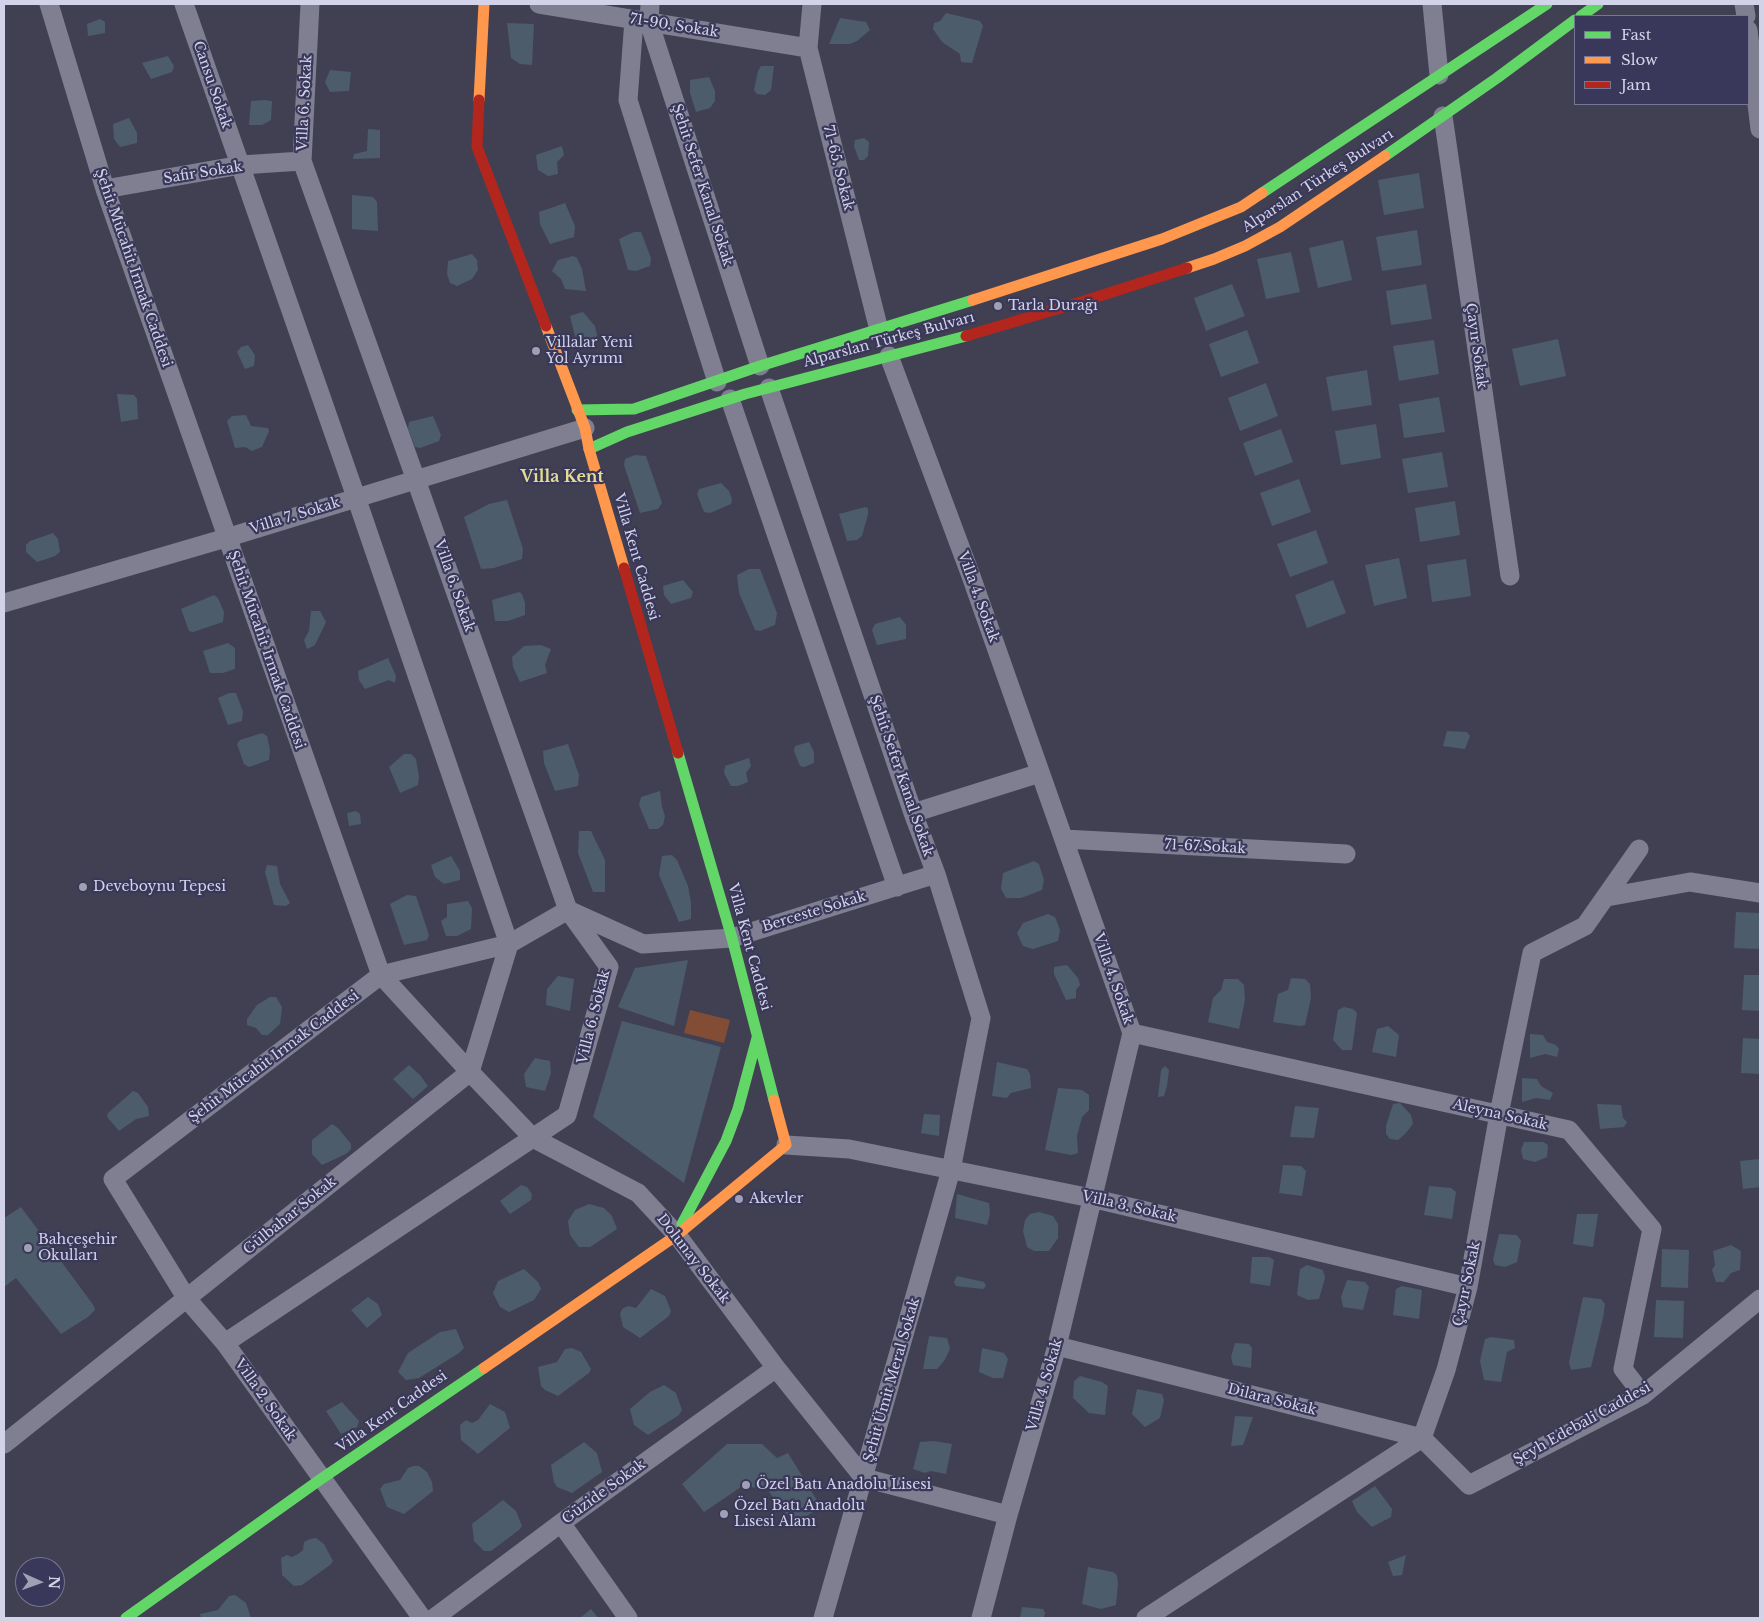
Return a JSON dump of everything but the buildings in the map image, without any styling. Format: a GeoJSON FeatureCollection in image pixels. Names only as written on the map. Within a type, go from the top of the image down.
{"type":"FeatureCollection","features":[{"type":"Feature","properties":{"kind":"street","name":"Şehit Mücahit Irmak Caddesi"},"geometry":{"type":"LineString","coordinates":[[49,4],[105,189],[381,975],[113,1179]]}},
{"type":"Feature","properties":{"kind":"street","name":"Cansu Sokak"},"geometry":{"type":"LineString","coordinates":[[184,4],[241,166]]}},
{"type":"Feature","properties":{"kind":"street","name":"Villa 6. Sokak"},"geometry":{"type":"LineString","coordinates":[[310,4],[302,161],[568,910],[609,967],[567,1116],[533,1138]]}},
{"type":"Feature","properties":{"kind":"street","name":"Villa Kent Caddesi"},"geometry":{"type":"LineString","coordinates":[[126,1618],[321,1479],[677,1234],[756,1164],[786,1145],[771,1106],[757,1036],[732,938],[589,449],[585,428],[477,147],[484,4]]}},
{"type":"Feature","properties":{"kind":"street","name":"71-90. Sokak"},"geometry":{"type":"LineString","coordinates":[[539,4],[644,15],[808,48]]}},
{"type":"Feature","properties":{"kind":"street","name":"71-65. Sokak"},"geometry":{"type":"LineString","coordinates":[[812,4],[808,48],[879,330]]}},
{"type":"Feature","properties":{"kind":"street"},"geometry":{"type":"LineString","coordinates":[[1432,4],[1439,75]]}},
{"type":"Feature","properties":{"kind":"street","name":"Alparslan Türkeş Bulvarı"},"geometry":{"type":"LineString","coordinates":[[577,410],[634,409],[760,366],[879,330],[1162,239],[1241,207],[1547,4]]}},
{"type":"Feature","properties":{"kind":"street"},"geometry":{"type":"LineString","coordinates":[[1582,15],[1598,4]]}},
{"type":"Feature","properties":{"kind":"street"},"geometry":{"type":"LineString","coordinates":[[644,15],[628,100],[717,382]]}},
{"type":"Feature","properties":{"kind":"street","name":"Şehit Sefer Kanal Sokak"},"geometry":{"type":"LineString","coordinates":[[644,15],[760,366]]}},
{"type":"Feature","properties":{"kind":"street","name":"Alparslan Türkeş Bulvarı"},"geometry":{"type":"LineString","coordinates":[[589,449],[627,432],[730,399],[939,344],[1084,301],[1214,259],[1245,246],[1280,227],[1338,189],[1574,21]]}},
{"type":"Feature","properties":{"kind":"street"},"geometry":{"type":"LineString","coordinates":[[1749,38],[1760,129]]}},
{"type":"Feature","properties":{"kind":"street","name":"Çayır Sokak"},"geometry":{"type":"LineString","coordinates":[[1442,116],[1510,576]]}},
{"type":"Feature","properties":{"kind":"street","name":"Safir Sokak"},"geometry":{"type":"LineString","coordinates":[[105,189],[241,166],[302,161]]}},
{"type":"Feature","properties":{"kind":"street"},"geometry":{"type":"LineString","coordinates":[[241,166],[509,944],[470,1072]]}},
{"type":"Feature","properties":{"kind":"street","name":"Villa 4. Sokak"},"geometry":{"type":"LineString","coordinates":[[889,356],[971,576],[1132,1033],[1056,1346],[981,1618]]}},
{"type":"Feature","properties":{"kind":"street","name":"Şehit Sefer Kanal Sokak"},"geometry":{"type":"LineString","coordinates":[[769,388],[912,813],[936,874],[981,1018],[951,1170]]}},
{"type":"Feature","properties":{"kind":"street"},"geometry":{"type":"LineString","coordinates":[[730,399],[898,887]]}},
{"type":"Feature","properties":{"kind":"street","name":"Villa 7. Sokak"},"geometry":{"type":"LineString","coordinates":[[4,603],[226,538],[585,428]]}},
{"type":"Feature","properties":{"kind":"street"},"geometry":{"type":"LineString","coordinates":[[912,813],[1040,773]]}},
{"type":"Feature","properties":{"kind":"street","name":"71-67.Sokak"},"geometry":{"type":"LineString","coordinates":[[1064,839],[1346,854]]}},
{"type":"Feature","properties":{"kind":"street","name":"Çayır Sokak"},"geometry":{"type":"LineString","coordinates":[[1422,1438],[1446,1370],[1468,1287],[1498,1114],[1532,953],[1585,926],[1639,849]]}},
{"type":"Feature","properties":{"kind":"street","name":"Berceste Sokak"},"geometry":{"type":"LineString","coordinates":[[568,910],[643,944],[732,938],[936,874]]}},
{"type":"Feature","properties":{"kind":"street"},"geometry":{"type":"LineString","coordinates":[[1607,897],[1690,882],[1760,893]]}},
{"type":"Feature","properties":{"kind":"street"},"geometry":{"type":"LineString","coordinates":[[381,975],[509,944],[568,910]]}},
{"type":"Feature","properties":{"kind":"street","name":"Dolunay Sokak"},"geometry":{"type":"LineString","coordinates":[[381,975],[533,1138],[638,1193],[677,1234],[776,1368],[864,1478]]}},
{"type":"Feature","properties":{"kind":"street","name":"Aleyna Sokak"},"geometry":{"type":"LineString","coordinates":[[1132,1033],[1569,1130],[1652,1228],[1623,1369],[1643,1394]]}},
{"type":"Feature","properties":{"kind":"street","name":"Villa Kent Caddesi"},"geometry":{"type":"LineString","coordinates":[[677,1234],[729,1143],[743,1108],[757,1036]]}},
{"type":"Feature","properties":{"kind":"street","name":"Gülbahar Sokak"},"geometry":{"type":"LineString","coordinates":[[4,1444],[470,1072]]}},
{"type":"Feature","properties":{"kind":"street"},"geometry":{"type":"LineString","coordinates":[[224,1343],[533,1138]]}},
{"type":"Feature","properties":{"kind":"street","name":"Villa 3. Sokak"},"geometry":{"type":"LineString","coordinates":[[786,1145],[849,1149],[1092,1198],[1468,1287]]}},
{"type":"Feature","properties":{"kind":"street","name":"Şehit Ümit Meral Sokak"},"geometry":{"type":"LineString","coordinates":[[823,1618],[951,1170]]}},
{"type":"Feature","properties":{"kind":"street","name":"Villa 2. Sokak"},"geometry":{"type":"LineString","coordinates":[[113,1179],[187,1299],[224,1343],[422,1618]]}},
{"type":"Feature","properties":{"kind":"street","name":"Şeyh Edebali Caddesi"},"geometry":{"type":"LineString","coordinates":[[1422,1438],[1469,1485],[1643,1394],[1760,1299]]}},
{"type":"Feature","properties":{"kind":"street","name":"Dilara Sokak"},"geometry":{"type":"LineString","coordinates":[[1056,1346],[1422,1438]]}},
{"type":"Feature","properties":{"kind":"street","name":"Güzide Sokak"},"geometry":{"type":"LineString","coordinates":[[434,1618],[561,1523],[776,1368]]}},
{"type":"Feature","properties":{"kind":"street"},"geometry":{"type":"LineString","coordinates":[[1146,1618],[1422,1438]]}},
{"type":"Feature","properties":{"kind":"street"},"geometry":{"type":"LineString","coordinates":[[864,1478],[1008,1516]]}},
{"type":"Feature","properties":{"kind":"street"},"geometry":{"type":"LineString","coordinates":[[561,1523],[628,1618]]}},
{"type":"Feature","properties":{"kind":"shaded area"},"geometry":{"type":"Polygon","coordinates":[[[690,1010],[730,1020],[724,1043],[684,1033],[690,1010]]]}},
{"type":"Feature","properties":{"kind":"traffic: fast"},"geometry":{"type":"LineString","coordinates":[[1262,193],[1547,4]]}},
{"type":"Feature","properties":{"kind":"traffic: fast"},"geometry":{"type":"LineString","coordinates":[[1582,15],[1598,4]]}},
{"type":"Feature","properties":{"kind":"traffic: fast"},"geometry":{"type":"LineString","coordinates":[[1385,156],[1497,78],[1574,21]]}},
{"type":"Feature","properties":{"kind":"traffic: fast"},"geometry":{"type":"LineString","coordinates":[[577,410],[634,409],[760,366],[973,300]]}},
{"type":"Feature","properties":{"kind":"traffic: fast"},"geometry":{"type":"LineString","coordinates":[[589,449],[627,432],[745,394],[966,336]]}},
{"type":"Feature","properties":{"kind":"traffic: fast"},"geometry":{"type":"LineString","coordinates":[[678,753],[732,938],[774,1100]]}},
{"type":"Feature","properties":{"kind":"traffic: fast"},"geometry":{"type":"LineString","coordinates":[[682,1224],[726,1141],[738,1109],[757,1038]]}},
{"type":"Feature","properties":{"kind":"traffic: fast"},"geometry":{"type":"LineString","coordinates":[[126,1618],[321,1479],[484,1368]]}},
{"type":"Feature","properties":{"kind":"traffic: slow"},"geometry":{"type":"LineString","coordinates":[[479,100],[484,4]]}},
{"type":"Feature","properties":{"kind":"traffic: slow"},"geometry":{"type":"LineString","coordinates":[[1187,268],[1245,246],[1280,227],[1385,156]]}},
{"type":"Feature","properties":{"kind":"traffic: slow"},"geometry":{"type":"LineString","coordinates":[[973,300],[1162,239],[1241,207],[1262,193]]}},
{"type":"Feature","properties":{"kind":"traffic: slow"},"geometry":{"type":"LineString","coordinates":[[546,326],[585,428],[589,449],[624,568]]}},
{"type":"Feature","properties":{"kind":"traffic: slow"},"geometry":{"type":"LineString","coordinates":[[484,1368],[677,1235],[786,1145],[774,1100]]}},
{"type":"Feature","properties":{"kind":"traffic: jam"},"geometry":{"type":"LineString","coordinates":[[479,100],[477,147],[546,326]]}},
{"type":"Feature","properties":{"kind":"traffic: jam"},"geometry":{"type":"LineString","coordinates":[[966,336],[1187,268]]}},
{"type":"Feature","properties":{"kind":"traffic: jam"},"geometry":{"type":"LineString","coordinates":[[624,568],[678,753]]}},
{"type":"Feature","properties":{"kind":"place","name":"Tarla Durağı"},"geometry":{"type":"Point","coordinates":[998,306]}},
{"type":"Feature","properties":{"kind":"place","name":"Villalar Yeni Yol Ayrımı"},"geometry":{"type":"Point","coordinates":[536,351]}},
{"type":"Feature","properties":{"kind":"place","name":"Deveboynu Tepesi"},"geometry":{"type":"Point","coordinates":[83,887]}},
{"type":"Feature","properties":{"kind":"place","name":"Akevler"},"geometry":{"type":"Point","coordinates":[739,1199]}},
{"type":"Feature","properties":{"kind":"place","name":"Bahçeşehir Okulları"},"geometry":{"type":"Point","coordinates":[28,1248]}},
{"type":"Feature","properties":{"kind":"place","name":"Özel Batı Anadolu Lisesi"},"geometry":{"type":"Point","coordinates":[746,1485]}},
{"type":"Feature","properties":{"kind":"place","name":"Özel Batı Anadolu Lisesi Alanı"},"geometry":{"type":"Point","coordinates":[724,1514]}},
{"type":"Feature","properties":{"kind":"district","name":"Villa Kent"},"geometry":{"type":"Point","coordinates":[562,477]}}]}
